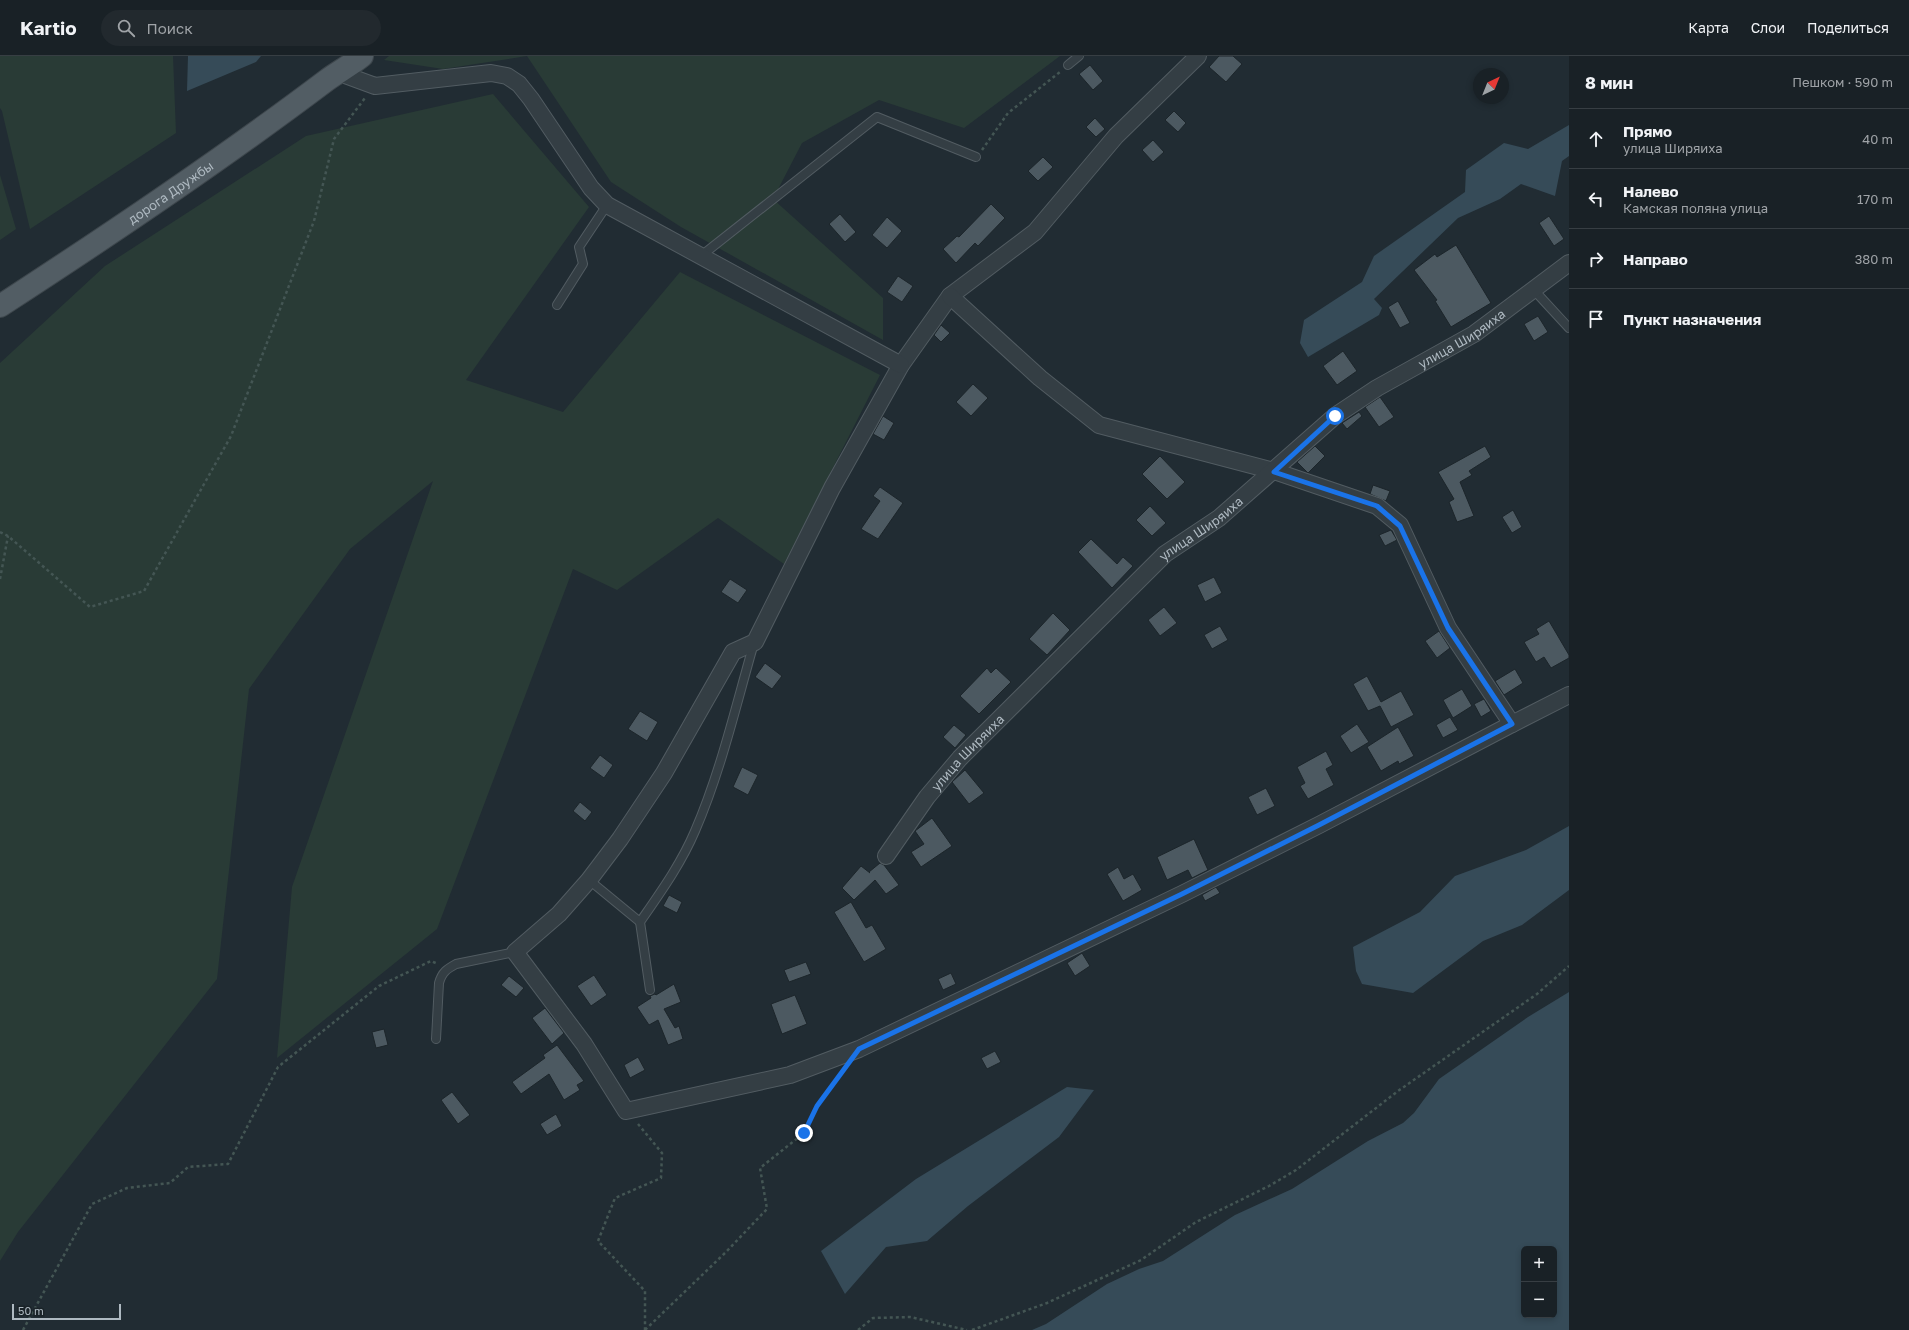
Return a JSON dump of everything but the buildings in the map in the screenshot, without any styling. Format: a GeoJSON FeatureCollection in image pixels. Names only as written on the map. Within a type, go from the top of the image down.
{"type":"FeatureCollection","features":[{"type":"Feature","properties":{"kind":"main road","name":"дорога Дружбы"},"geometry":{"type":"LineString","coordinates":[[0,306],[93,246],[245,142],[337,72],[362,56]]}},
{"type":"Feature","properties":{"kind":"street"},"geometry":{"type":"LineString","coordinates":[[1198,56],[1116,136],[1035,232],[950,296],[901,365],[832,488],[754,642],[733,652],[664,773],[620,839],[589,880],[559,914],[515,952],[584,1044],[626,1111],[790,1075],[859,1049],[1182,894],[1333,818],[1569,695]]}},
{"type":"Feature","properties":{"kind":"street"},"geometry":{"type":"LineString","coordinates":[[337,72],[375,86],[491,73],[507,76],[519,84],[531,99],[591,188],[608,205],[901,365]]}},
{"type":"Feature","properties":{"kind":"street","name":"улица Ширяиха"},"geometry":{"type":"LineString","coordinates":[[886,856],[927,797],[960,758],[1090,630],[1164,554],[1219,518],[1274,472],[1335,416],[1377,388],[1474,334],[1569,263]]}},
{"type":"Feature","properties":{"kind":"street"},"geometry":{"type":"LineString","coordinates":[[950,296],[1040,378],[1099,425],[1274,472],[1377,506],[1400,526],[1448,628],[1512,724]]}},
{"type":"Feature","properties":{"kind":"lane"},"geometry":{"type":"LineString","coordinates":[[1068,65],[1079,56]]}},
{"type":"Feature","properties":{"kind":"lane"},"geometry":{"type":"LineString","coordinates":[[701,256],[877,118],[976,157]]}},
{"type":"Feature","properties":{"kind":"lane"},"geometry":{"type":"LineString","coordinates":[[557,305],[583,264],[579,247],[608,205]]}},
{"type":"Feature","properties":{"kind":"lane"},"geometry":{"type":"LineString","coordinates":[[1533,289],[1569,328]]}},
{"type":"Feature","properties":{"kind":"lane"},"geometry":{"type":"LineString","coordinates":[[640,922],[667,882],[695,832],[714,781],[754,642]]}},
{"type":"Feature","properties":{"kind":"lane"},"geometry":{"type":"LineString","coordinates":[[589,880],[640,922],[650,990]]}},
{"type":"Feature","properties":{"kind":"lane"},"geometry":{"type":"LineString","coordinates":[[436,1039],[439,983],[441,975],[447,968],[456,964],[515,952]]}},
{"type":"Feature","properties":{"kind":"path"},"geometry":{"type":"LineString","coordinates":[[976,157],[1008,113],[1068,65]]}},
{"type":"Feature","properties":{"kind":"path"},"geometry":{"type":"LineString","coordinates":[[0,532],[8,536],[90,607],[144,591],[231,436],[314,221],[334,139],[375,86]]}},
{"type":"Feature","properties":{"kind":"path"},"geometry":{"type":"LineString","coordinates":[[0,579],[8,536]]}},
{"type":"Feature","properties":{"kind":"path"},"geometry":{"type":"LineString","coordinates":[[23,1330],[92,1204],[127,1188],[170,1183],[188,1167],[228,1164],[278,1067],[379,986],[431,962],[447,968]]}},
{"type":"Feature","properties":{"kind":"path"},"geometry":{"type":"LineString","coordinates":[[972,1330],[1047,1303],[1141,1260],[1196,1222],[1269,1186],[1296,1170],[1398,1091],[1537,994],[1569,966]]}},
{"type":"Feature","properties":{"kind":"path"},"geometry":{"type":"LineString","coordinates":[[645,1330],[726,1252],[767,1208],[760,1168],[804,1133],[817,1106],[859,1049]]}},
{"type":"Feature","properties":{"kind":"path"},"geometry":{"type":"LineString","coordinates":[[626,1111],[662,1153],[661,1178],[615,1198],[598,1241],[645,1291],[645,1330]]}},
{"type":"Feature","properties":{"kind":"path"},"geometry":{"type":"LineString","coordinates":[[858,1330],[873,1318],[910,1318],[967,1330]]}},
{"type":"Feature","properties":{"kind":"green space"},"geometry":{"type":"Polygon","coordinates":[[[0,56],[173,56],[176,133],[30,229],[2,111],[0,108],[0,56]]]}},
{"type":"Feature","properties":{"kind":"green space"},"geometry":{"type":"Polygon","coordinates":[[[389,56],[527,56],[443,69],[384,60],[389,56]]]}},
{"type":"Feature","properties":{"kind":"green space"},"geometry":{"type":"Polygon","coordinates":[[[527,56],[1060,56],[964,128],[879,100],[802,143],[773,199],[883,298],[883,340],[681,227],[611,182],[527,56]]]}},
{"type":"Feature","properties":{"kind":"green space"},"geometry":{"type":"Polygon","coordinates":[[[493,94],[589,207],[466,380],[563,412],[680,272],[880,375],[784,564],[718,518],[617,590],[573,569],[437,929],[277,1058],[292,887],[433,481],[350,549],[249,689],[217,979],[18,1232],[0,1261],[0,363],[105,266],[306,136],[493,94]]]}},
{"type":"Feature","properties":{"kind":"green space"},"geometry":{"type":"Polygon","coordinates":[[[0,175],[16,229],[0,240],[0,175]]]}},
{"type":"Feature","properties":{"kind":"water"},"geometry":{"type":"Polygon","coordinates":[[[188,56],[261,56],[256,62],[187,91],[188,56]]]}},
{"type":"Feature","properties":{"kind":"water"},"geometry":{"type":"Polygon","coordinates":[[[1569,125],[1569,156],[1562,161],[1555,196],[1521,184],[1500,199],[1458,218],[1374,299],[1382,308],[1379,315],[1308,357],[1300,343],[1304,320],[1362,282],[1374,256],[1465,192],[1466,170],[1504,143],[1528,149],[1569,125]]]}},
{"type":"Feature","properties":{"kind":"water"},"geometry":{"type":"Polygon","coordinates":[[[1569,826],[1569,890],[1522,925],[1483,941],[1413,993],[1362,984],[1356,971],[1353,947],[1420,912],[1455,876],[1526,850],[1569,826]]]}},
{"type":"Feature","properties":{"kind":"water"},"geometry":{"type":"Polygon","coordinates":[[[1569,992],[1569,1330],[1032,1330],[1046,1324],[1107,1284],[1139,1269],[1163,1261],[1235,1215],[1292,1189],[1368,1141],[1403,1123],[1414,1113],[1439,1079],[1528,1017],[1569,992]]]}},
{"type":"Feature","properties":{"kind":"water"},"geometry":{"type":"Polygon","coordinates":[[[1067,1087],[1094,1090],[1059,1137],[968,1206],[927,1241],[886,1247],[845,1294],[821,1251],[916,1179],[1067,1087]]]}},
{"type":"Feature","properties":{"kind":"route"},"geometry":{"type":"LineString","coordinates":[[804,1133],[817,1106],[859,1049],[1182,894],[1319,825],[1512,724],[1448,628],[1400,526],[1377,506],[1274,472],[1335,416]]}}]}
